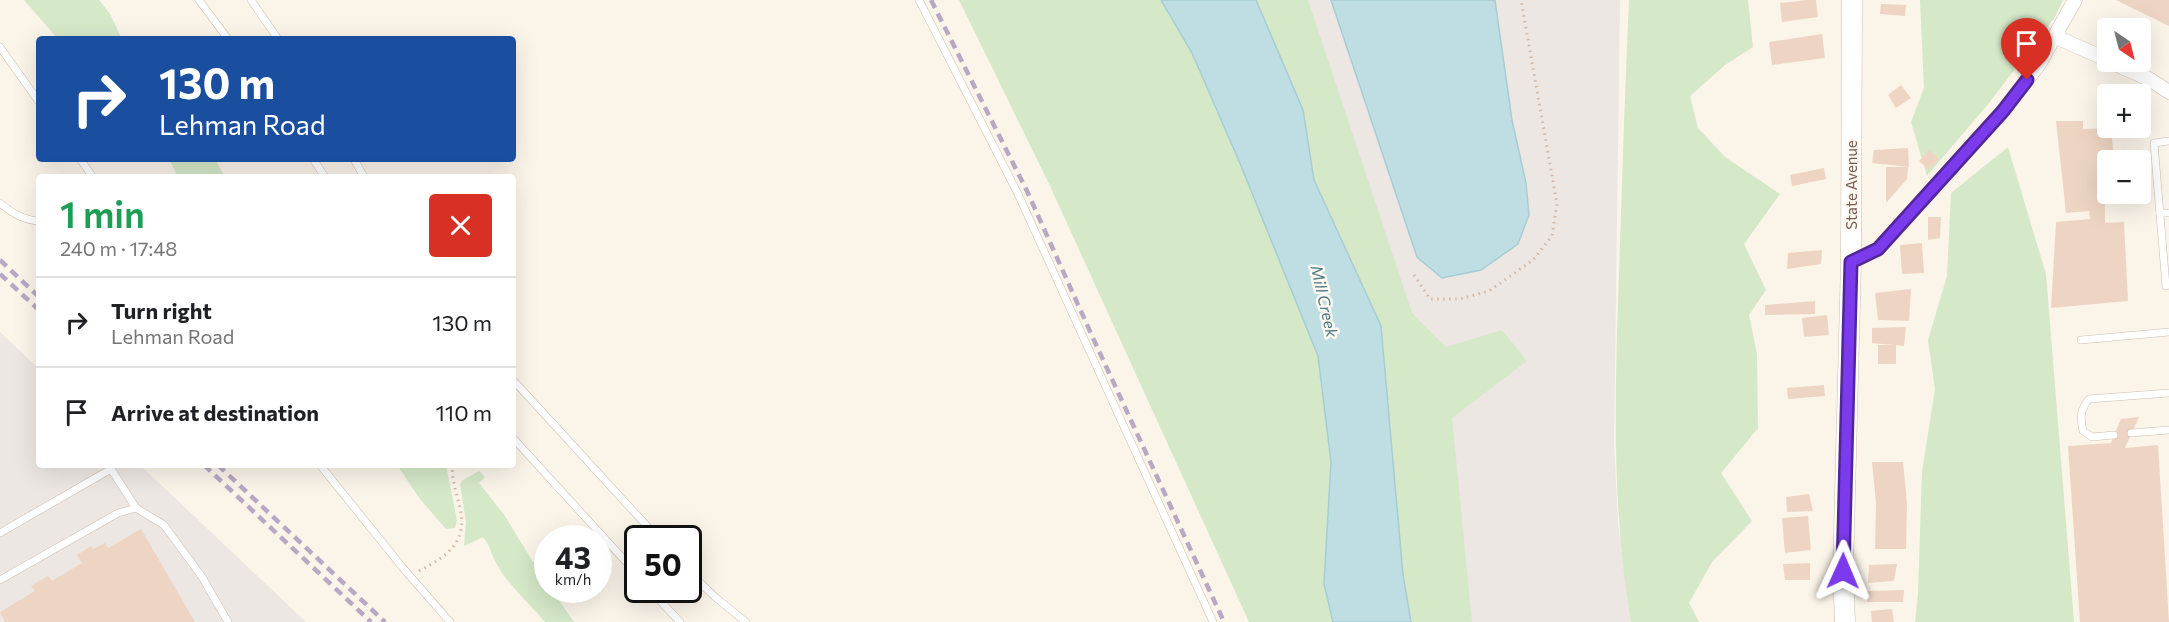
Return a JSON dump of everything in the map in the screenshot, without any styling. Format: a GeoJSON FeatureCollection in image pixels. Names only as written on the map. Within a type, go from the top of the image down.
{"type":"FeatureCollection","features":[{"type":"Feature","properties":{"kind":"main road","name":"State Avenue"},"geometry":{"type":"LineString","coordinates":[[1845,622],[1843,571],[1851,262],[1852,0]]}},
{"type":"Feature","properties":{"kind":"street"},"geometry":{"type":"LineString","coordinates":[[1851,262],[1878,249],[2003,111],[2039,64],[2075,0]]}},
{"type":"Feature","properties":{"kind":"street"},"geometry":{"type":"LineString","coordinates":[[2056,37],[2097,56]]}},
{"type":"Feature","properties":{"kind":"street"},"geometry":{"type":"LineString","coordinates":[[2133,72],[2169,92]]}},
{"type":"Feature","properties":{"kind":"lane"},"geometry":{"type":"LineString","coordinates":[[199,0],[226,36]]}},
{"type":"Feature","properties":{"kind":"lane"},"geometry":{"type":"LineString","coordinates":[[251,0],[276,36]]}},
{"type":"Feature","properties":{"kind":"lane"},"geometry":{"type":"LineString","coordinates":[[919,0],[1018,194],[1213,622]]}},
{"type":"Feature","properties":{"kind":"lane"},"geometry":{"type":"LineString","coordinates":[[0,47],[36,98]]}},
{"type":"Feature","properties":{"kind":"lane"},"geometry":{"type":"LineString","coordinates":[[2166,286],[2154,143],[2169,141]]}},
{"type":"Feature","properties":{"kind":"lane"},"geometry":{"type":"LineString","coordinates":[[0,202],[16,216],[36,221]]}},
{"type":"Feature","properties":{"kind":"lane"},"geometry":{"type":"LineString","coordinates":[[2160,213],[2169,213]]}},
{"type":"Feature","properties":{"kind":"lane"},"geometry":{"type":"LineString","coordinates":[[2081,340],[2169,332]]}},
{"type":"Feature","properties":{"kind":"lane"},"geometry":{"type":"LineString","coordinates":[[516,383],[646,525]]}},
{"type":"Feature","properties":{"kind":"lane"},"geometry":{"type":"LineString","coordinates":[[2114,435],[2092,437],[2083,430],[2080,418],[2082,407],[2089,399],[2169,393]]}},
{"type":"Feature","properties":{"kind":"lane"},"geometry":{"type":"LineString","coordinates":[[2132,434],[2169,430]]}},
{"type":"Feature","properties":{"kind":"lane"},"geometry":{"type":"LineString","coordinates":[[516,441],[624,560]]}},
{"type":"Feature","properties":{"kind":"lane"},"geometry":{"type":"LineString","coordinates":[[322,468],[409,576],[450,622]]}},
{"type":"Feature","properties":{"kind":"lane"},"geometry":{"type":"LineString","coordinates":[[0,533],[111,469],[136,507],[164,525],[202,577],[228,622]]}},
{"type":"Feature","properties":{"kind":"lane"},"geometry":{"type":"LineString","coordinates":[[0,580],[118,513],[136,507]]}},
{"type":"Feature","properties":{"kind":"lane"},"geometry":{"type":"LineString","coordinates":[[702,585],[746,622]]}},
{"type":"Feature","properties":{"kind":"lane"},"geometry":{"type":"LineString","coordinates":[[662,603],[680,622]]}},
{"type":"Feature","properties":{"kind":"path"},"geometry":{"type":"LineString","coordinates":[[1414,275],[1430,299],[1460,298],[1489,291],[1533,260],[1552,236],[1557,204],[1521,0]]}},
{"type":"Feature","properties":{"kind":"path"},"geometry":{"type":"LineString","coordinates":[[409,576],[446,554],[455,545],[460,535],[462,518],[453,468]]}},
{"type":"Feature","properties":{"kind":"shaded area"},"geometry":{"type":"Polygon","coordinates":[[[1256,0],[1620,0],[1614,444],[1618,522],[1631,622],[1411,622],[1403,575],[1256,0]]]}},
{"type":"Feature","properties":{"kind":"shaded area"},"geometry":{"type":"Polygon","coordinates":[[[0,332],[36,366],[36,468],[143,468],[306,622],[0,622],[0,332]]]}},
{"type":"Feature","properties":{"kind":"green space"},"geometry":{"type":"Polygon","coordinates":[[[24,0],[99,0],[110,14],[121,36],[55,36],[24,0]]]}},
{"type":"Feature","properties":{"kind":"green space"},"geometry":{"type":"Polygon","coordinates":[[[959,0],[1161,0],[1192,53],[1239,161],[1318,356],[1331,462],[1324,584],[1333,622],[1249,622],[1050,186],[959,0]]]}},
{"type":"Feature","properties":{"kind":"green space"},"geometry":{"type":"Polygon","coordinates":[[[1256,0],[1308,0],[1412,313],[1446,347],[1502,330],[1527,361],[1452,418],[1472,622],[1411,622],[1403,575],[1381,326],[1314,180],[1303,110],[1256,0]]]}},
{"type":"Feature","properties":{"kind":"green space"},"geometry":{"type":"Polygon","coordinates":[[[1629,0],[1748,0],[1753,47],[1725,65],[1690,96],[1698,128],[1725,157],[1780,194],[1744,244],[1766,290],[1749,315],[1757,354],[1758,428],[1721,473],[1752,521],[1712,562],[1689,603],[1699,622],[1631,622],[1620,535],[1616,404],[1629,0]]]}},
{"type":"Feature","properties":{"kind":"green space"},"geometry":{"type":"Polygon","coordinates":[[[1920,0],[2063,0],[2055,17],[1989,103],[1927,176],[1911,122],[1924,88],[1920,0]]]}},
{"type":"Feature","properties":{"kind":"green space"},"geometry":{"type":"Polygon","coordinates":[[[2008,147],[2046,274],[2074,622],[1915,622],[1922,472],[1935,389],[1928,340],[1947,276],[1951,193],[2008,147]]]}},
{"type":"Feature","properties":{"kind":"green space"},"geometry":{"type":"Polygon","coordinates":[[[170,162],[217,162],[223,174],[176,174],[170,162]]]}},
{"type":"Feature","properties":{"kind":"green space"},"geometry":{"type":"Polygon","coordinates":[[[399,468],[447,468],[457,520],[455,528],[446,529],[420,499],[399,468]]]}},
{"type":"Feature","properties":{"kind":"green space"},"geometry":{"type":"Polygon","coordinates":[[[479,471],[485,477],[479,483],[505,516],[534,562],[534,603],[561,603],[574,622],[545,622],[506,579],[483,537],[464,546],[466,522],[460,484],[479,471]]]}},
{"type":"Feature","properties":{"kind":"water","name":"Mill Creek"},"geometry":{"type":"Polygon","coordinates":[[[1161,0],[1256,0],[1303,110],[1314,180],[1381,326],[1403,575],[1411,622],[1333,622],[1324,584],[1331,462],[1318,356],[1239,161],[1192,53],[1161,0]]]}},
{"type":"Feature","properties":{"kind":"water"},"geometry":{"type":"Polygon","coordinates":[[[1331,0],[1495,0],[1512,120],[1526,183],[1529,215],[1518,244],[1481,270],[1442,278],[1417,257],[1331,0]]]}},
{"type":"Feature","properties":{"kind":"building"},"geometry":{"type":"Polygon","coordinates":[[[1816,0],[1818,17],[1782,22],[1780,3],[1816,0]]]}},
{"type":"Feature","properties":{"kind":"building"},"geometry":{"type":"Polygon","coordinates":[[[2116,0],[2169,0],[2169,26],[2116,0]]]}},
{"type":"Feature","properties":{"kind":"building"},"geometry":{"type":"Polygon","coordinates":[[[1881,4],[1906,5],[1905,16],[1880,14],[1881,4]]]}},
{"type":"Feature","properties":{"kind":"building"},"geometry":{"type":"Polygon","coordinates":[[[1822,34],[1825,58],[1772,65],[1769,42],[1822,34]]]}},
{"type":"Feature","properties":{"kind":"building"},"geometry":{"type":"Polygon","coordinates":[[[1901,85],[1911,98],[1896,108],[1888,95],[1901,85]]]}},
{"type":"Feature","properties":{"kind":"building"},"geometry":{"type":"Polygon","coordinates":[[[2056,121],[2083,121],[2083,129],[2097,128],[2097,138],[2112,138],[2113,150],[2097,150],[2097,204],[2105,204],[2105,223],[2124,222],[2128,301],[2051,308],[2056,222],[2090,219],[2089,211],[2066,213],[2056,121]]]}},
{"type":"Feature","properties":{"kind":"building"},"geometry":{"type":"Polygon","coordinates":[[[1908,148],[1909,167],[1872,163],[1874,150],[1908,148]]]}},
{"type":"Feature","properties":{"kind":"building"},"geometry":{"type":"Polygon","coordinates":[[[1929,150],[1939,159],[1929,170],[1919,161],[1929,150]]]}},
{"type":"Feature","properties":{"kind":"building"},"geometry":{"type":"Polygon","coordinates":[[[1886,167],[1908,167],[1907,179],[1886,203],[1886,167]]]}},
{"type":"Feature","properties":{"kind":"building"},"geometry":{"type":"Polygon","coordinates":[[[1824,168],[1826,179],[1792,186],[1790,175],[1824,168]]]}},
{"type":"Feature","properties":{"kind":"building"},"geometry":{"type":"Polygon","coordinates":[[[1928,217],[1941,217],[1940,238],[1928,240],[1928,217]]]}},
{"type":"Feature","properties":{"kind":"building"},"geometry":{"type":"Polygon","coordinates":[[[1922,243],[1924,273],[1902,274],[1900,245],[1922,243]]]}},
{"type":"Feature","properties":{"kind":"building"},"geometry":{"type":"Polygon","coordinates":[[[1822,250],[1821,264],[1787,269],[1788,253],[1822,250]]]}},
{"type":"Feature","properties":{"kind":"building"},"geometry":{"type":"Polygon","coordinates":[[[1911,289],[1909,321],[1878,320],[1875,293],[1911,289]]]}},
{"type":"Feature","properties":{"kind":"building"},"geometry":{"type":"Polygon","coordinates":[[[1815,301],[1815,314],[1765,315],[1765,305],[1815,301]]]}},
{"type":"Feature","properties":{"kind":"building"},"geometry":{"type":"Polygon","coordinates":[[[1827,315],[1829,335],[1804,337],[1802,318],[1827,315]]]}},
{"type":"Feature","properties":{"kind":"building"},"geometry":{"type":"Polygon","coordinates":[[[1906,327],[1904,346],[1896,345],[1896,364],[1878,364],[1878,345],[1893,345],[1872,343],[1872,328],[1906,327]]]}},
{"type":"Feature","properties":{"kind":"building"},"geometry":{"type":"Polygon","coordinates":[[[1824,385],[1825,396],[1788,399],[1787,388],[1824,385]]]}},
{"type":"Feature","properties":{"kind":"building"},"geometry":{"type":"Polygon","coordinates":[[[2139,417],[2125,448],[2158,445],[2169,622],[2080,622],[2068,446],[2111,443],[2121,419],[2139,417]]]}},
{"type":"Feature","properties":{"kind":"building"},"geometry":{"type":"Polygon","coordinates":[[[1872,462],[1903,462],[1907,503],[1906,549],[1875,549],[1876,503],[1872,462]]]}},
{"type":"Feature","properties":{"kind":"building"},"geometry":{"type":"Polygon","coordinates":[[[1809,494],[1813,511],[1787,512],[1786,497],[1809,494]]]}},
{"type":"Feature","properties":{"kind":"building"},"geometry":{"type":"Polygon","coordinates":[[[1808,516],[1811,550],[1785,553],[1782,518],[1808,516]]]}},
{"type":"Feature","properties":{"kind":"building"},"geometry":{"type":"Polygon","coordinates":[[[141,529],[195,622],[5,622],[0,612],[35,591],[31,586],[48,576],[52,581],[82,563],[77,555],[91,546],[93,549],[105,543],[108,548],[141,529]]]}},
{"type":"Feature","properties":{"kind":"building"},"geometry":{"type":"Polygon","coordinates":[[[1810,563],[1810,580],[1785,580],[1783,564],[1810,563]]]}},
{"type":"Feature","properties":{"kind":"building"},"geometry":{"type":"Polygon","coordinates":[[[1897,564],[1894,581],[1868,583],[1869,565],[1897,564]]]}},
{"type":"Feature","properties":{"kind":"building"},"geometry":{"type":"Polygon","coordinates":[[[1904,590],[1903,602],[1867,602],[1867,591],[1904,590]]]}},
{"type":"Feature","properties":{"kind":"building"},"geometry":{"type":"Polygon","coordinates":[[[1892,609],[1894,622],[1872,622],[1871,611],[1892,609]]]}},
{"type":"Feature","properties":{"kind":"railway"},"geometry":{"type":"LineString","coordinates":[[931,0],[1027,191],[1224,622]]}},
{"type":"Feature","properties":{"kind":"railway"},"geometry":{"type":"LineString","coordinates":[[0,260],[36,294]]}},
{"type":"Feature","properties":{"kind":"railway"},"geometry":{"type":"LineString","coordinates":[[0,274],[36,307]]}},
{"type":"Feature","properties":{"kind":"railway"},"geometry":{"type":"LineString","coordinates":[[207,468],[371,622]]}},
{"type":"Feature","properties":{"kind":"railway"},"geometry":{"type":"LineString","coordinates":[[221,468],[385,622]]}},
{"type":"Feature","properties":{"kind":"route"},"geometry":{"type":"LineString","coordinates":[[1843,571],[1851,262],[1878,249],[2003,111],[2027,80]]}}]}
